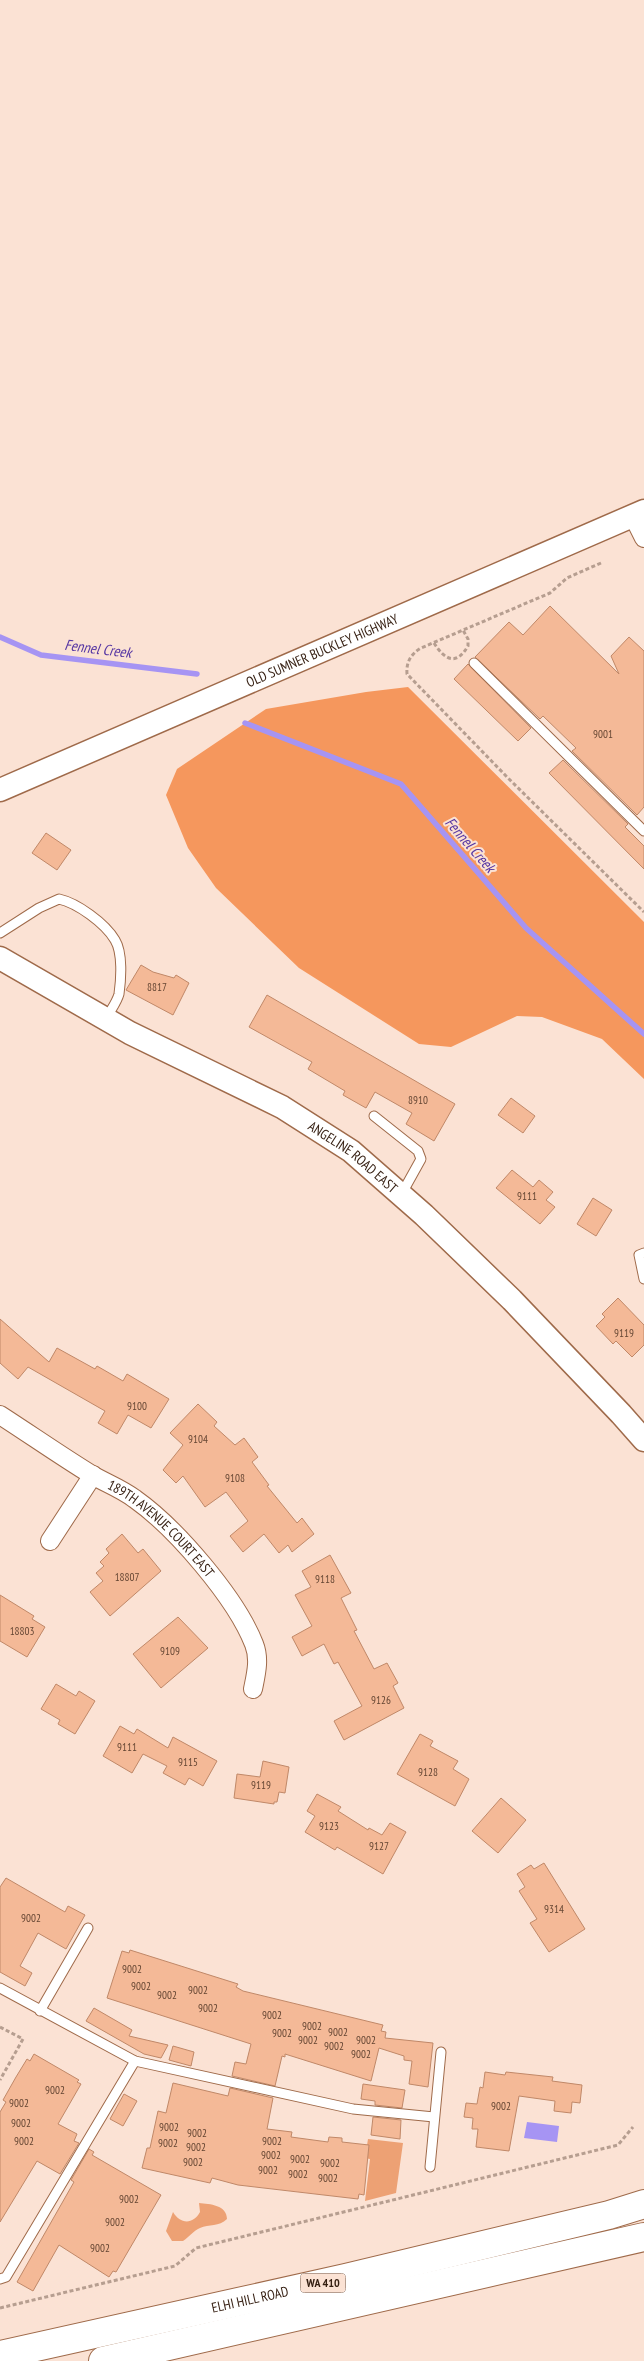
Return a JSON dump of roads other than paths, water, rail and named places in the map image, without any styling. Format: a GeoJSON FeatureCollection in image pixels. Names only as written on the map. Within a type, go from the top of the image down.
{"type":"FeatureCollection","features":[{"type":"Feature","properties":{"kind":"highway","name":"ELHI HILL ROAD"},"geometry":{"type":"LineString","coordinates":[[0,2355],[346,2278],[609,2215],[644,2204]]}},
{"type":"Feature","properties":{"kind":"highway","name":"ELHI HILL ROAD"},"geometry":{"type":"LineString","coordinates":[[104,2361],[644,2237]]}},
{"type":"Feature","properties":{"kind":"street"},"geometry":{"type":"LineString","coordinates":[[638,514],[644,538]]}},
{"type":"Feature","properties":{"kind":"street","name":"OLD SUMNER BUCKLEY HIGHWAY"},"geometry":{"type":"LineString","coordinates":[[0,790],[638,514]]}},
{"type":"Feature","properties":{"kind":"street","name":"ANGELINE ROAD EAST"},"geometry":{"type":"LineString","coordinates":[[0,958],[130,1034],[282,1107],[351,1151],[512,1300],[644,1440]]}},
{"type":"Feature","properties":{"kind":"street","name":"189TH AVENUE COURT EAST"},"geometry":{"type":"LineString","coordinates":[[0,1415],[93,1475],[134,1498],[183,1542],[201,1563],[242,1620],[255,1645],[258,1661],[253,1689]]}},
{"type":"Feature","properties":{"kind":"street"},"geometry":{"type":"LineString","coordinates":[[50,1541],[93,1475]]}},
{"type":"Feature","properties":{"kind":"lane"},"geometry":{"type":"LineString","coordinates":[[474,664],[643,826]]}},
{"type":"Feature","properties":{"kind":"lane"},"geometry":{"type":"LineString","coordinates":[[0,933],[39,908],[59,899],[72,902],[94,918],[115,940],[120,958],[118,996],[106,1019]]}},
{"type":"Feature","properties":{"kind":"lane"},"geometry":{"type":"LineString","coordinates":[[374,1116],[418,1151],[421,1159],[400,1195]]}},
{"type":"Feature","properties":{"kind":"lane"},"geometry":{"type":"LineString","coordinates":[[644,1253],[639,1255],[644,1279]]}},
{"type":"Feature","properties":{"kind":"lane"},"geometry":{"type":"LineString","coordinates":[[40,2011],[88,1928]]}},
{"type":"Feature","properties":{"kind":"lane"},"geometry":{"type":"LineString","coordinates":[[0,1988],[135,2061],[353,2109],[434,2117]]}},
{"type":"Feature","properties":{"kind":"lane"},"geometry":{"type":"LineString","coordinates":[[430,2168],[441,2052]]}},
{"type":"Feature","properties":{"kind":"lane"},"geometry":{"type":"LineString","coordinates":[[0,2279],[6,2277],[135,2061]]}},
{"type":"Feature","properties":{"kind":"waterway","name":"Fennel Creek"},"geometry":{"type":"LineString","coordinates":[[0,637],[41,655],[197,674]]}},
{"type":"Feature","properties":{"kind":"waterway","name":"Fennel Creek"},"geometry":{"type":"LineString","coordinates":[[245,723],[401,784],[526,928],[644,1034]]}}]}
